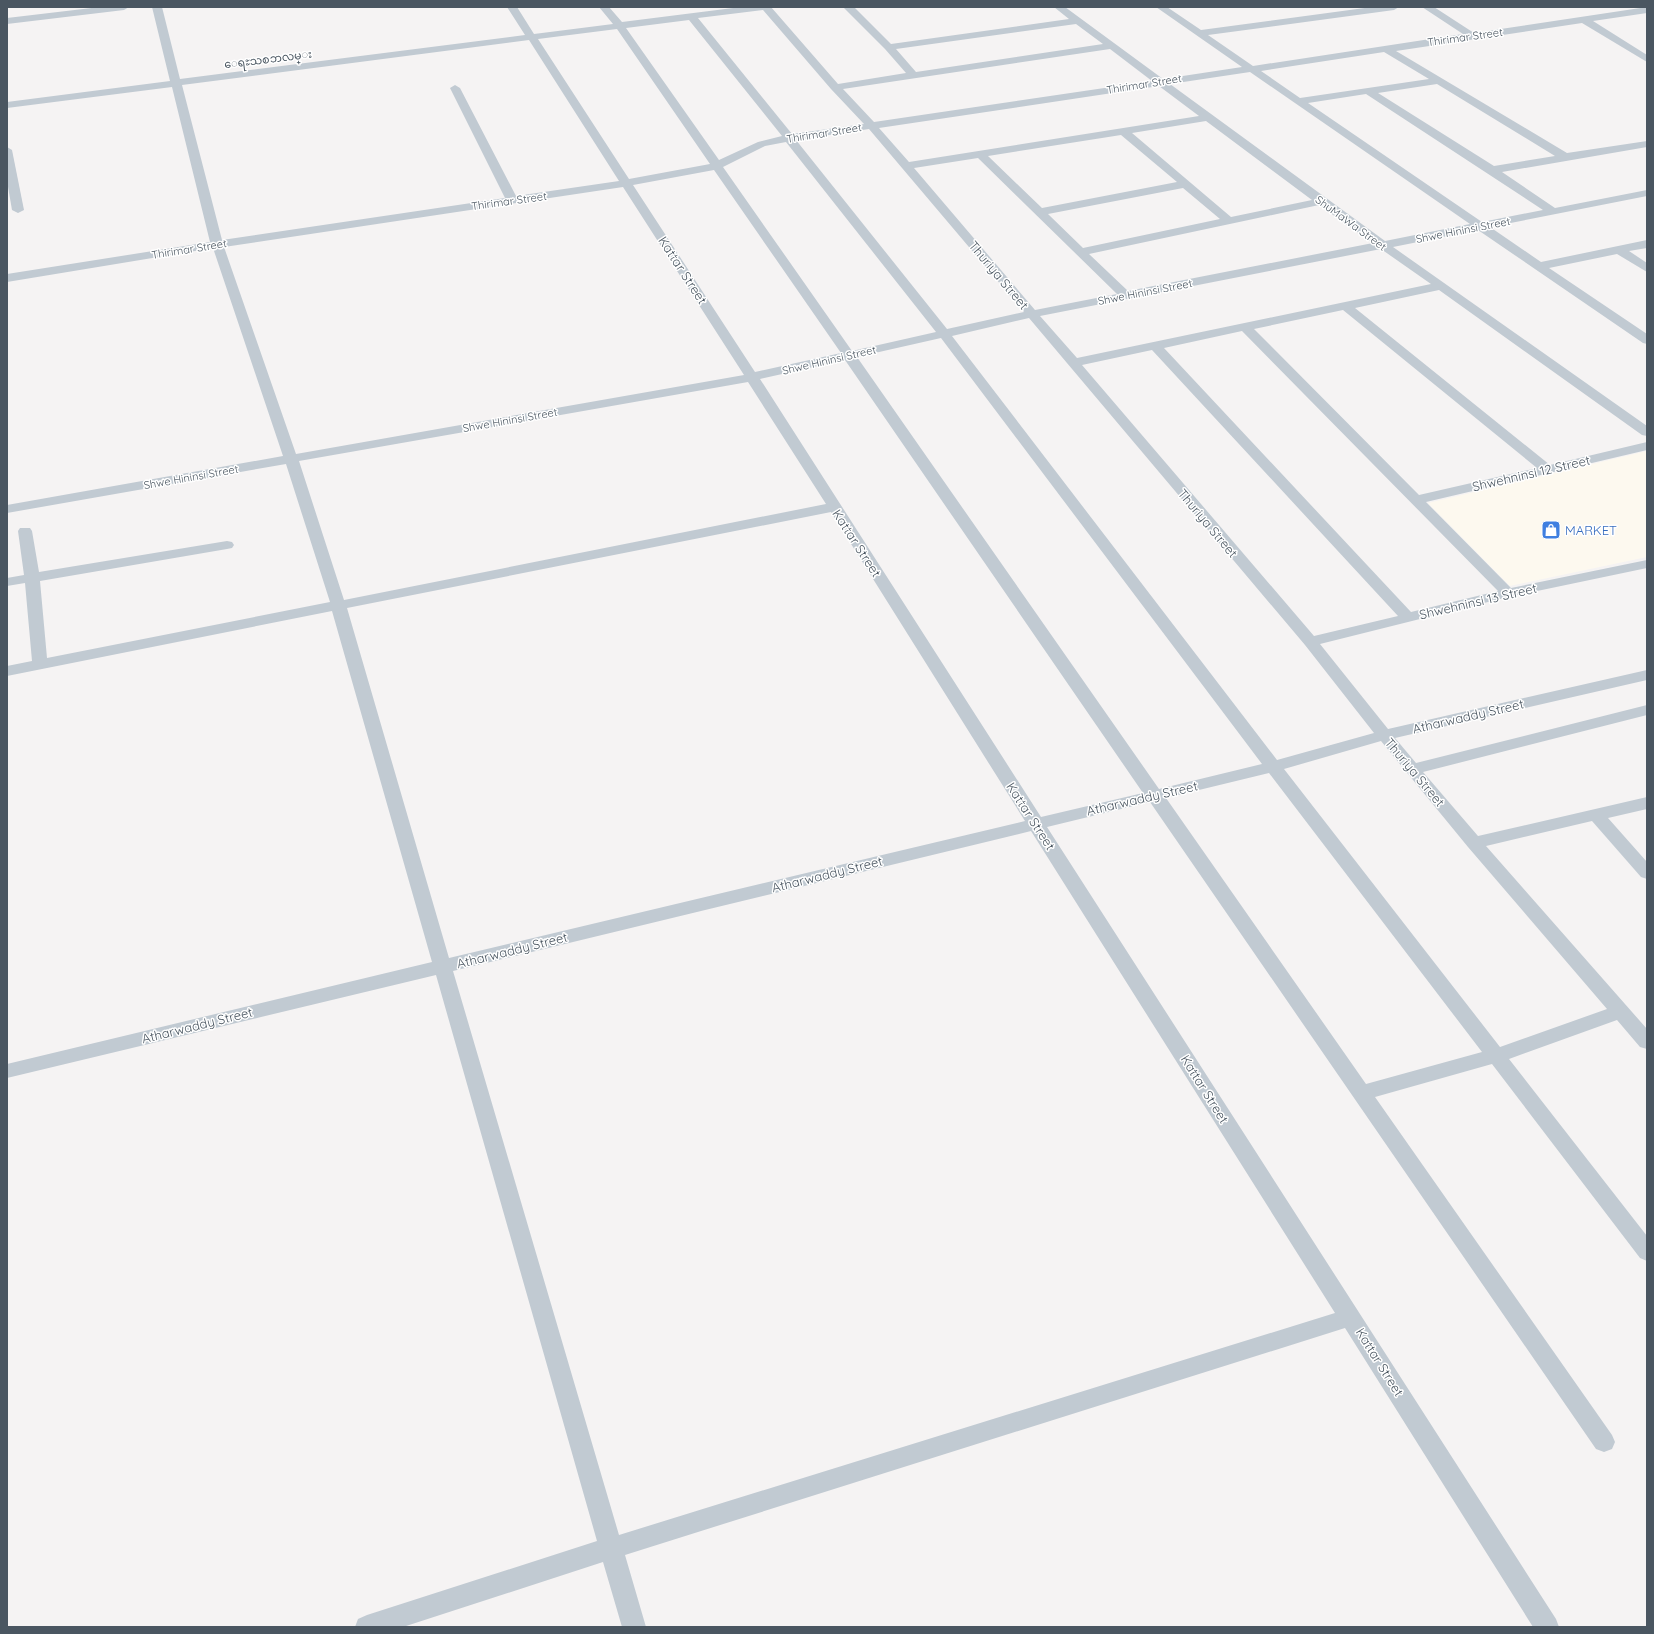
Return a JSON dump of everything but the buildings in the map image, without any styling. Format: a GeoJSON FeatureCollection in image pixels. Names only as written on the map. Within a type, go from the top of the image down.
{"type":"FeatureCollection","features":[{"type":"Feature","properties":{"kind":"street"},"geometry":{"type":"LineString","coordinates":[[7,21],[124,7]]}},
{"type":"Feature","properties":{"kind":"street"},"geometry":{"type":"LineString","coordinates":[[156,7],[177,83],[217,244],[291,459],[338,605],[634,1627]]}},
{"type":"Feature","properties":{"kind":"street","name":"Kattar Street"},"geometry":{"type":"LineString","coordinates":[[512,7],[752,377],[1547,1627]]}},
{"type":"Feature","properties":{"kind":"street"},"geometry":{"type":"LineString","coordinates":[[604,7],[620,26],[1604,1442]]}},
{"type":"Feature","properties":{"kind":"street","name":"ေရႊသစၥာလမ္း"},"geometry":{"type":"LineString","coordinates":[[7,105],[763,7]]}},
{"type":"Feature","properties":{"kind":"street","name":"Thuriya Street"},"geometry":{"type":"LineString","coordinates":[[766,7],[835,87],[872,126],[1310,642],[1384,735],[1474,843],[1647,1042]]}},
{"type":"Feature","properties":{"kind":"street"},"geometry":{"type":"LineString","coordinates":[[848,7],[889,47],[912,75]]}},
{"type":"Feature","properties":{"kind":"street","name":"ShuMaWa Street"},"geometry":{"type":"LineString","coordinates":[[1059,7],[1383,246],[1647,432]]}},
{"type":"Feature","properties":{"kind":"street"},"geometry":{"type":"LineString","coordinates":[[1161,7],[1647,340]]}},
{"type":"Feature","properties":{"kind":"street"},"geometry":{"type":"LineString","coordinates":[[1201,33],[1394,7]]}},
{"type":"Feature","properties":{"kind":"street"},"geometry":{"type":"LineString","coordinates":[[1427,7],[1472,36]]}},
{"type":"Feature","properties":{"kind":"street","name":"Thirimar Street"},"geometry":{"type":"LineString","coordinates":[[7,278],[217,244],[627,183],[716,166],[762,144],[790,138],[1647,10]]}},
{"type":"Feature","properties":{"kind":"street"},"geometry":{"type":"LineString","coordinates":[[691,16],[790,138],[944,334],[1273,767],[1647,1252]]}},
{"type":"Feature","properties":{"kind":"street"},"geometry":{"type":"LineString","coordinates":[[1584,20],[1645,56]]}},
{"type":"Feature","properties":{"kind":"street"},"geometry":{"type":"LineString","coordinates":[[889,47],[1079,21]]}},
{"type":"Feature","properties":{"kind":"street"},"geometry":{"type":"LineString","coordinates":[[835,87],[1111,46]]}},
{"type":"Feature","properties":{"kind":"street"},"geometry":{"type":"LineString","coordinates":[[1386,49],[1565,157]]}},
{"type":"Feature","properties":{"kind":"street"},"geometry":{"type":"LineString","coordinates":[[1299,101],[1437,81]]}},
{"type":"Feature","properties":{"kind":"street"},"geometry":{"type":"LineString","coordinates":[[455,88],[512,200]]}},
{"type":"Feature","properties":{"kind":"street"},"geometry":{"type":"LineString","coordinates":[[1368,91],[1492,170],[1554,212]]}},
{"type":"Feature","properties":{"kind":"street"},"geometry":{"type":"LineString","coordinates":[[906,166],[1125,132],[1210,117]]}},
{"type":"Feature","properties":{"kind":"street"},"geometry":{"type":"LineString","coordinates":[[1125,132],[1229,221]]}},
{"type":"Feature","properties":{"kind":"street"},"geometry":{"type":"LineString","coordinates":[[1492,170],[1647,144]]}},
{"type":"Feature","properties":{"kind":"street"},"geometry":{"type":"LineString","coordinates":[[7,150],[18,210]]}},
{"type":"Feature","properties":{"kind":"street"},"geometry":{"type":"LineString","coordinates":[[981,155],[1126,296]]}},
{"type":"Feature","properties":{"kind":"street"},"geometry":{"type":"LineString","coordinates":[[1040,212],[1186,184]]}},
{"type":"Feature","properties":{"kind":"street","name":"Shwe Hininsi Street"},"geometry":{"type":"LineString","coordinates":[[7,509],[752,377],[1032,314],[1554,212],[1644,197]]}},
{"type":"Feature","properties":{"kind":"street"},"geometry":{"type":"LineString","coordinates":[[1081,252],[1321,201]]}},
{"type":"Feature","properties":{"kind":"street"},"geometry":{"type":"LineString","coordinates":[[1538,266],[1647,244]]}},
{"type":"Feature","properties":{"kind":"street"},"geometry":{"type":"LineString","coordinates":[[1620,250],[1647,268]]}},
{"type":"Feature","properties":{"kind":"street"},"geometry":{"type":"LineString","coordinates":[[1073,363],[1440,286]]}},
{"type":"Feature","properties":{"kind":"street"},"geometry":{"type":"LineString","coordinates":[[1345,306],[1547,469]]}},
{"type":"Feature","properties":{"kind":"street"},"geometry":{"type":"LineString","coordinates":[[1244,326],[1508,593]]}},
{"type":"Feature","properties":{"kind":"street"},"geometry":{"type":"LineString","coordinates":[[1155,346],[1408,618]]}},
{"type":"Feature","properties":{"kind":"street","name":"Shwehninsi 12 Street"},"geometry":{"type":"LineString","coordinates":[[1416,500],[1647,446]]}},
{"type":"Feature","properties":{"kind":"street"},"geometry":{"type":"LineString","coordinates":[[7,671],[834,507]]}},
{"type":"Feature","properties":{"kind":"street"},"geometry":{"type":"LineString","coordinates":[[25,531],[32,577],[40,665]]}},
{"type":"Feature","properties":{"kind":"street"},"geometry":{"type":"LineString","coordinates":[[7,582],[227,545]]}},
{"type":"Feature","properties":{"kind":"street","name":"Shwehninsi 13 Street"},"geometry":{"type":"LineString","coordinates":[[1310,642],[1508,593],[1647,564]]}},
{"type":"Feature","properties":{"kind":"street","name":"Atharwaddy Street"},"geometry":{"type":"LineString","coordinates":[[7,1071],[1273,767],[1384,735],[1647,675]]}},
{"type":"Feature","properties":{"kind":"street"},"geometry":{"type":"LineString","coordinates":[[1412,769],[1647,710]]}},
{"type":"Feature","properties":{"kind":"street"},"geometry":{"type":"LineString","coordinates":[[1474,843],[1647,803]]}},
{"type":"Feature","properties":{"kind":"street"},"geometry":{"type":"LineString","coordinates":[[1596,816],[1647,873]]}},
{"type":"Feature","properties":{"kind":"street"},"geometry":{"type":"LineString","coordinates":[[1362,1093],[1496,1056],[1621,1011]]}},
{"type":"Feature","properties":{"kind":"street"},"geometry":{"type":"LineString","coordinates":[[367,1627],[611,1548],[1351,1317]]}},
{"type":"Feature","properties":{"kind":"shaded area","name":"MARKET"},"geometry":{"type":"Polygon","coordinates":[[[1647,451],[1647,557],[1510,586],[1428,503],[1647,451]]]}},
{"type":"Feature","properties":{"kind":"place","name":"MARKET"},"geometry":{"type":"Point","coordinates":[1551,530]}}]}
